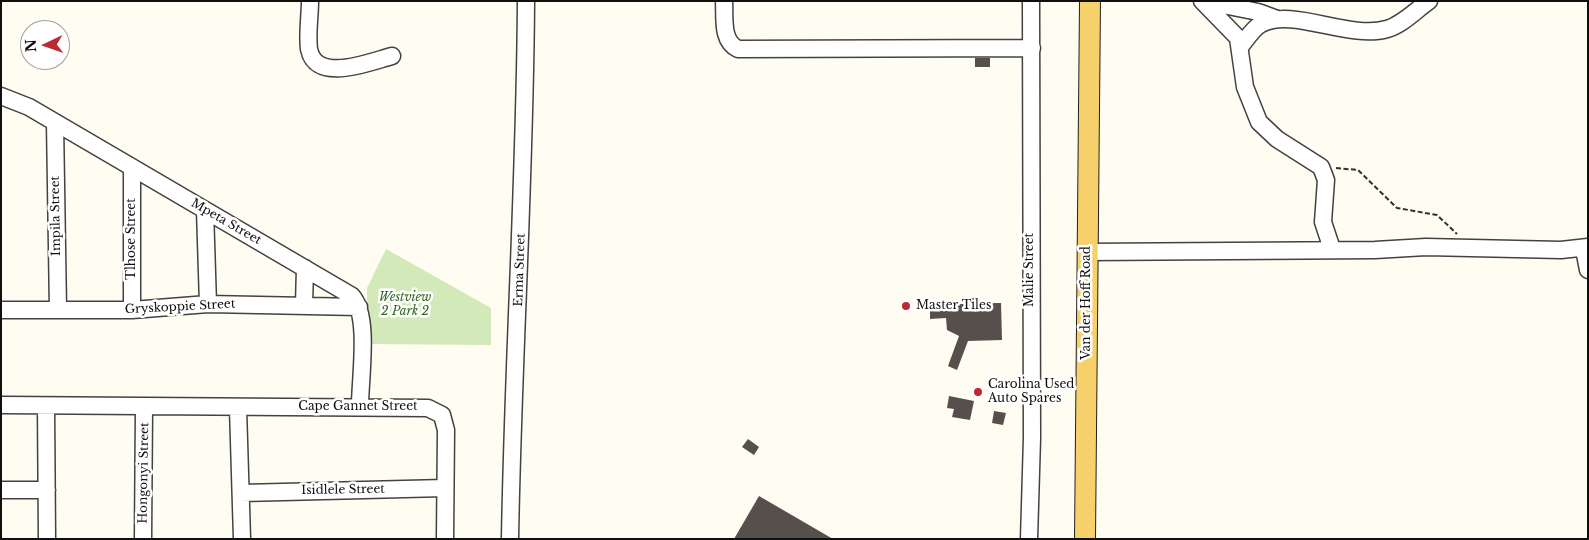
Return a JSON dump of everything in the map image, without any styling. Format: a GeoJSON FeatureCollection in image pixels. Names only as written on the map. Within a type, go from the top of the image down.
{"type":"FeatureCollection","features":[{"type":"Feature","properties":{"kind":"main road","name":"Van der Hoff Road"},"geometry":{"type":"LineString","coordinates":[[1085,539],[1090,1]]}},
{"type":"Feature","properties":{"kind":"main road","name":"Van der Hoff Road"},"geometry":{"type":"LineString","coordinates":[[1088,68],[1102,1]]}},
{"type":"Feature","properties":{"kind":"street"},"geometry":{"type":"LineString","coordinates":[[310,1],[310,49],[313,59],[317,63],[333,69],[392,56]]}},
{"type":"Feature","properties":{"kind":"street","name":"Erma Street"},"geometry":{"type":"LineString","coordinates":[[510,539],[512,444],[522,231],[526,1]]}},
{"type":"Feature","properties":{"kind":"street"},"geometry":{"type":"LineString","coordinates":[[724,1],[726,38],[730,45],[738,48],[1032,48]]}},
{"type":"Feature","properties":{"kind":"street","name":"Malie Street"},"geometry":{"type":"LineString","coordinates":[[1028,539],[1032,438],[1031,1]]}},
{"type":"Feature","properties":{"kind":"street"},"geometry":{"type":"LineString","coordinates":[[1203,1],[1258,12],[1277,19],[1354,31],[1378,31],[1398,24],[1429,1]]}},
{"type":"Feature","properties":{"kind":"street"},"geometry":{"type":"LineString","coordinates":[[1203,1],[1238,38],[1245,87],[1260,122],[1277,139],[1321,167],[1326,180],[1323,222],[1332,249]]}},
{"type":"Feature","properties":{"kind":"street"},"geometry":{"type":"LineString","coordinates":[[1240,47],[1257,26],[1277,19]]}},
{"type":"Feature","properties":{"kind":"street","name":"Mpeta Street"},"geometry":{"type":"LineString","coordinates":[[1,96],[29,107],[305,268],[352,296],[359,307]]}},
{"type":"Feature","properties":{"kind":"street","name":"Impila Street"},"geometry":{"type":"LineString","coordinates":[[55,123],[58,310]]}},
{"type":"Feature","properties":{"kind":"street","name":"Tlhose Street"},"geometry":{"type":"LineString","coordinates":[[132,167],[132,310]]}},
{"type":"Feature","properties":{"kind":"street"},"geometry":{"type":"LineString","coordinates":[[205,210],[208,304]]}},
{"type":"Feature","properties":{"kind":"street"},"geometry":{"type":"LineString","coordinates":[[1087,252],[1464,247],[1586,248],[1588,270]]}},
{"type":"Feature","properties":{"kind":"street"},"geometry":{"type":"LineString","coordinates":[[304,306],[305,268]]}},
{"type":"Feature","properties":{"kind":"street","name":"Gryskoppie Street"},"geometry":{"type":"LineString","coordinates":[[1,310],[132,310],[208,304],[359,307]]}},
{"type":"Feature","properties":{"kind":"street"},"geometry":{"type":"LineString","coordinates":[[359,307],[362,324],[360,406]]}},
{"type":"Feature","properties":{"kind":"street","name":"Cape Gannet Street"},"geometry":{"type":"LineString","coordinates":[[1,405],[238,408],[420,406],[437,411],[442,415],[446,430],[445,539]]}},
{"type":"Feature","properties":{"kind":"street"},"geometry":{"type":"LineString","coordinates":[[46,406],[47,539]]}},
{"type":"Feature","properties":{"kind":"street","name":"Hongonyi Street"},"geometry":{"type":"LineString","coordinates":[[143,539],[144,407]]}},
{"type":"Feature","properties":{"kind":"street"},"geometry":{"type":"LineString","coordinates":[[238,408],[242,539]]}},
{"type":"Feature","properties":{"kind":"street","name":"Isidlele Street"},"geometry":{"type":"LineString","coordinates":[[242,493],[445,488]]}},
{"type":"Feature","properties":{"kind":"street"},"geometry":{"type":"LineString","coordinates":[[1,490],[46,490]]}},
{"type":"Feature","properties":{"kind":"path"},"geometry":{"type":"LineString","coordinates":[[1321,167],[1358,170],[1397,208],[1437,215],[1456,232],[1464,247]]}},
{"type":"Feature","properties":{"kind":"green space","name":"Westview 2 Park 2"},"geometry":{"type":"Polygon","coordinates":[[[386,249],[491,308],[491,345],[367,344],[367,288],[386,249]]]}},
{"type":"Feature","properties":{"kind":"building"},"geometry":{"type":"Polygon","coordinates":[[[975,58],[990,58],[990,67],[975,67],[975,58]]]}},
{"type":"Feature","properties":{"kind":"building"},"geometry":{"type":"Polygon","coordinates":[[[1001,303],[1002,340],[968,341],[957,370],[948,366],[959,336],[947,330],[946,318],[930,319],[930,304],[1001,303]]]}},
{"type":"Feature","properties":{"kind":"building"},"geometry":{"type":"Polygon","coordinates":[[[949,396],[974,401],[970,420],[952,417],[954,409],[947,408],[949,396]]]}},
{"type":"Feature","properties":{"kind":"building"},"geometry":{"type":"Polygon","coordinates":[[[994,411],[1006,413],[1003,425],[992,423],[994,411]]]}},
{"type":"Feature","properties":{"kind":"building"},"geometry":{"type":"Polygon","coordinates":[[[748,439],[759,447],[754,455],[742,447],[748,439]]]}},
{"type":"Feature","properties":{"kind":"building"},"geometry":{"type":"Polygon","coordinates":[[[759,496],[833,539],[734,539],[759,496]]]}},
{"type":"Feature","properties":{"kind":"place","name":"Master Tiles"},"geometry":{"type":"Point","coordinates":[906,306]}},
{"type":"Feature","properties":{"kind":"place","name":"Carolina Used Auto Spares"},"geometry":{"type":"Point","coordinates":[978,392]}}]}
